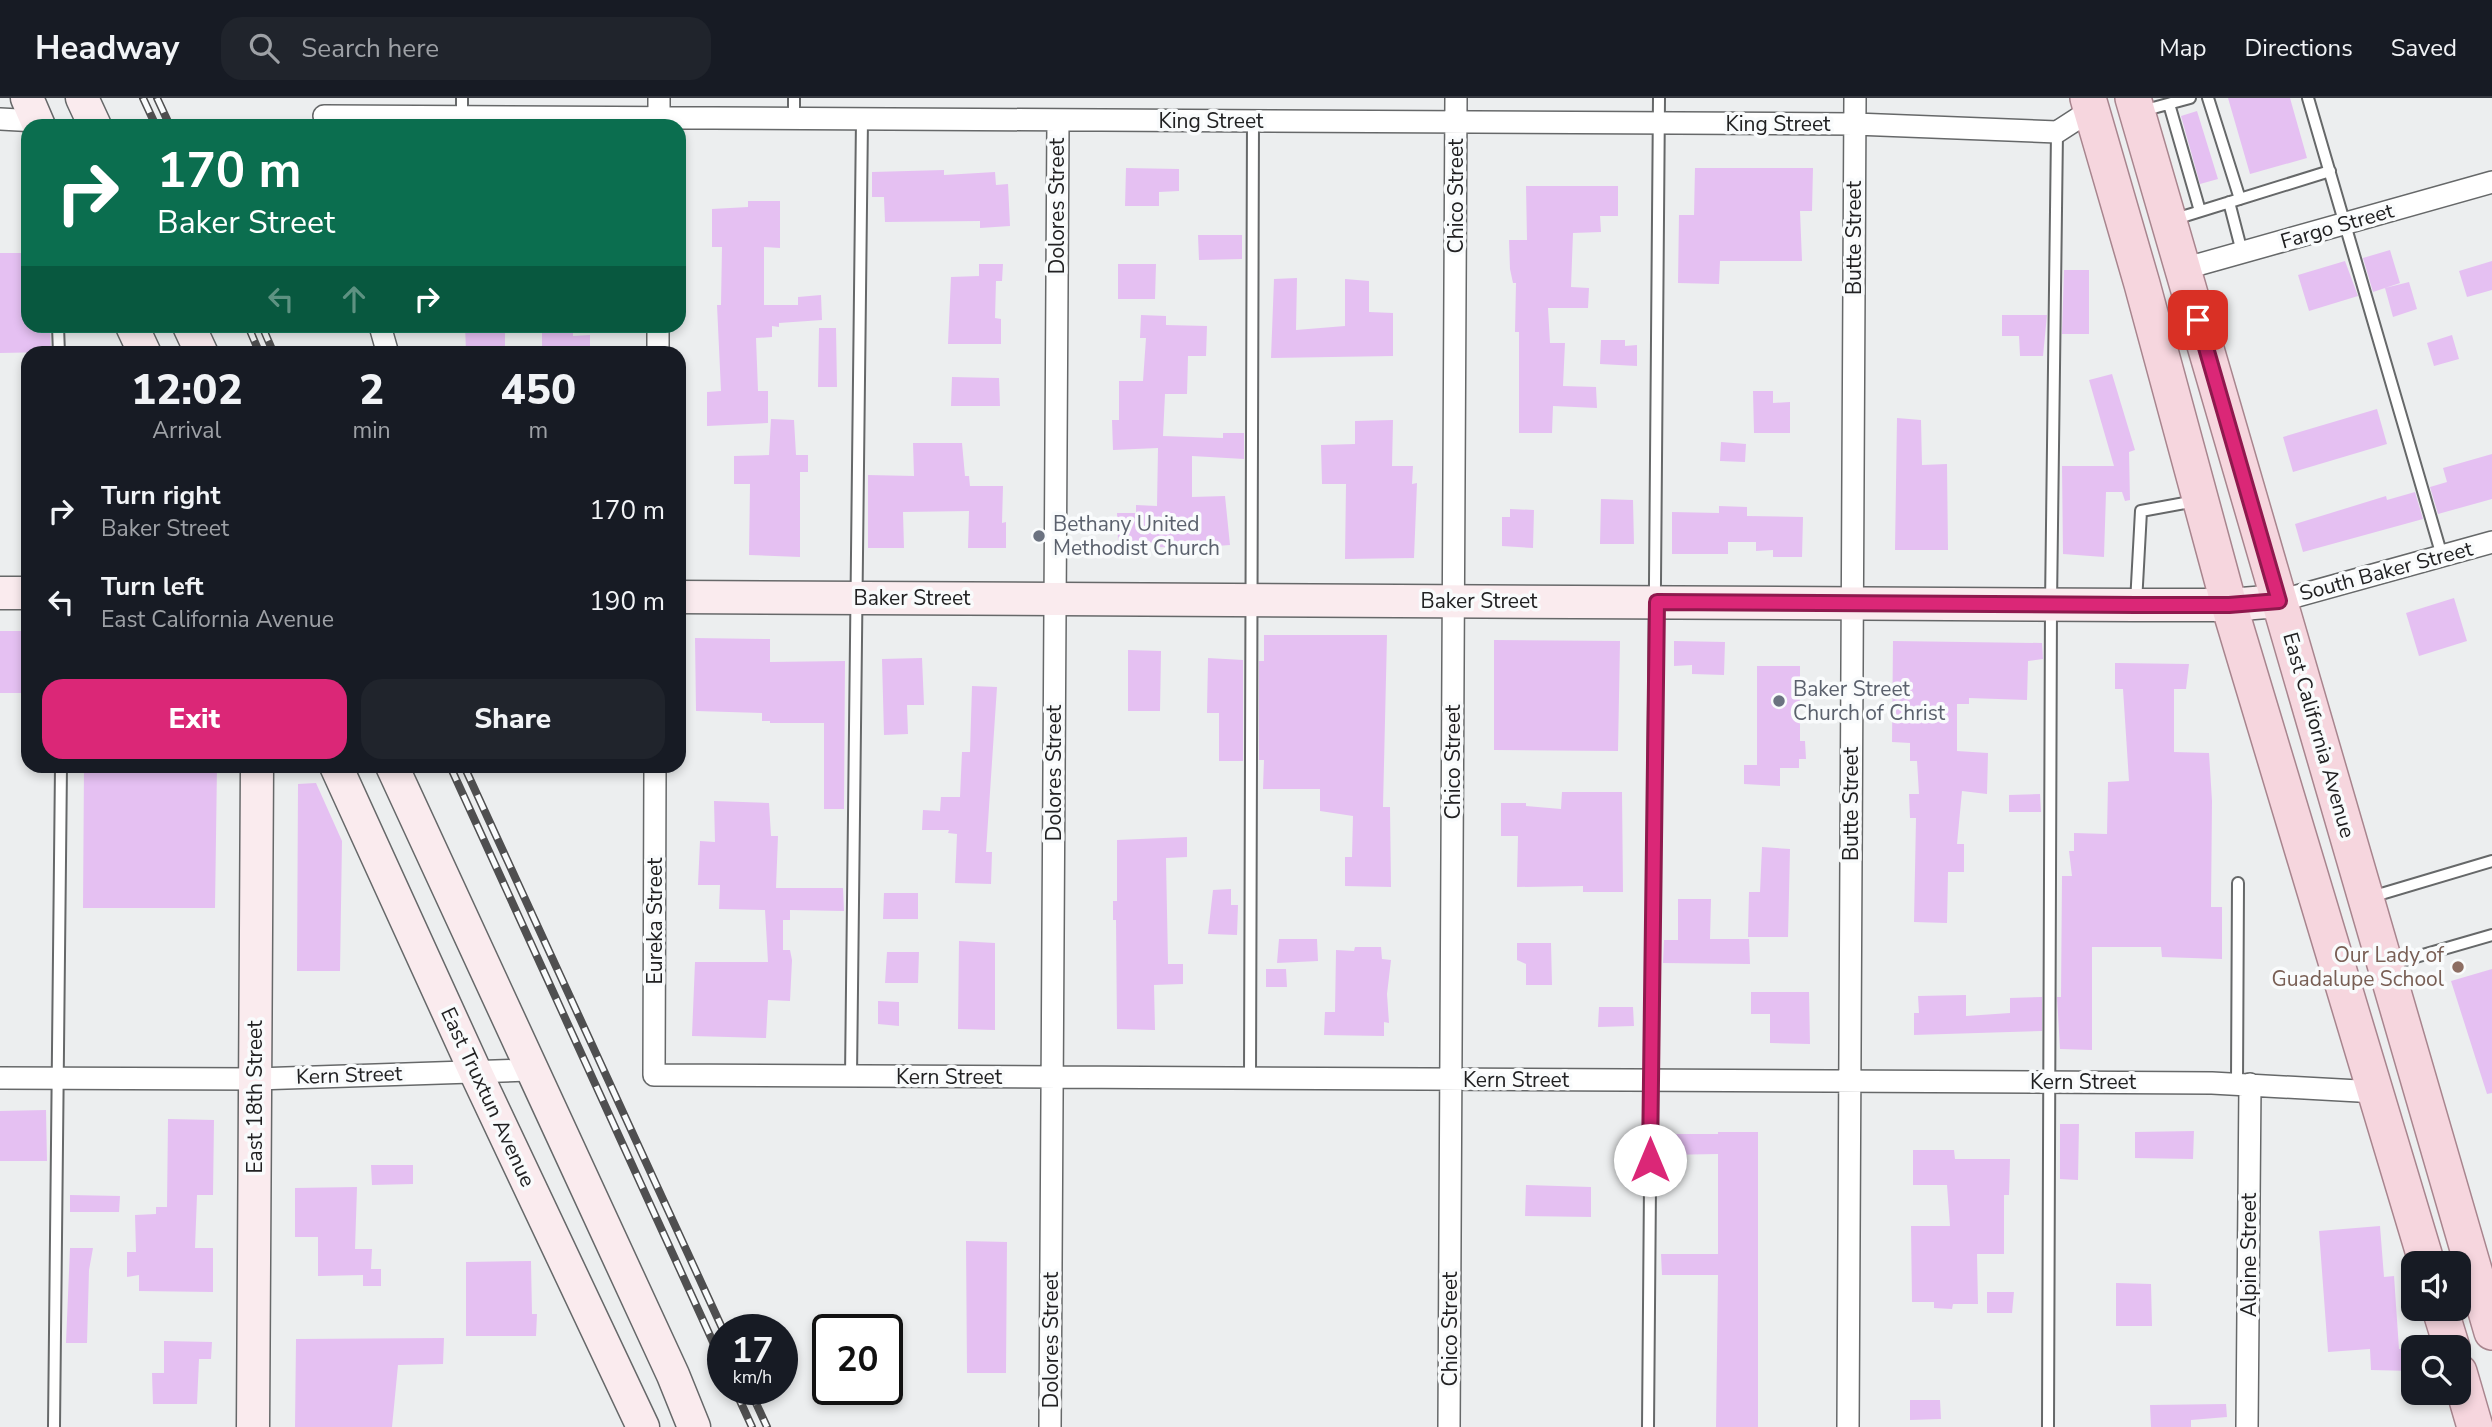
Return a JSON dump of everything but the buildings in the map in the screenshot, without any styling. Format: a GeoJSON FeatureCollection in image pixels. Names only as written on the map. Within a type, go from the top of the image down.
{"type":"FeatureCollection","features":[{"type":"Feature","properties":{"kind":"main road"},"geometry":{"type":"LineString","coordinates":[[2093,102],[2229,605],[2423,1251]]}},
{"type":"Feature","properties":{"kind":"main road","name":"East California Avenue"},"geometry":{"type":"LineString","coordinates":[[2146,105],[2184,216],[2183,269],[2279,601],[2386,966],[2482,1261],[2492,1332]]}},
{"type":"Feature","properties":{"kind":"main road"},"geometry":{"type":"LineString","coordinates":[[2389,1132],[2453,1258],[2482,1261]]}},
{"type":"Feature","properties":{"kind":"main road"},"geometry":{"type":"LineString","coordinates":[[2469,1405],[2475,1427]]}},
{"type":"Feature","properties":{"kind":"street"},"geometry":{"type":"LineString","coordinates":[[82,98],[92,119]]}},
{"type":"Feature","properties":{"kind":"street","name":"Chico Street"},"geometry":{"type":"LineString","coordinates":[[1449,1427],[1456,98]]}},
{"type":"Feature","properties":{"kind":"street","name":"Butte Street"},"geometry":{"type":"LineString","coordinates":[[1848,1427],[1855,98]]}},
{"type":"Feature","properties":{"kind":"street"},"geometry":{"type":"LineString","coordinates":[[2057,132],[2093,102]]}},
{"type":"Feature","properties":{"kind":"street","name":"King Street"},"geometry":{"type":"LineString","coordinates":[[323,113],[462,108],[659,114],[794,108],[863,119],[1855,124],[2057,132]]}},
{"type":"Feature","properties":{"kind":"street"},"geometry":{"type":"LineString","coordinates":[[0,119],[41,118]]}},
{"type":"Feature","properties":{"kind":"street","name":"Dolores Street"},"geometry":{"type":"LineString","coordinates":[[1051,1427],[1058,120]]}},
{"type":"Feature","properties":{"kind":"street","name":"Fargo Street"},"geometry":{"type":"LineString","coordinates":[[2183,269],[2492,182]]}},
{"type":"Feature","properties":{"kind":"street","name":"South Baker Street"},"geometry":{"type":"LineString","coordinates":[[2279,601],[2492,542]]}},
{"type":"Feature","properties":{"kind":"street"},"geometry":{"type":"LineString","coordinates":[[0,593],[21,593]]}},
{"type":"Feature","properties":{"kind":"street","name":"Baker Street"},"geometry":{"type":"LineString","coordinates":[[686,597],[2136,605],[2229,605],[2279,601]]}},
{"type":"Feature","properties":{"kind":"street","name":"East 18th Street"},"geometry":{"type":"LineString","coordinates":[[253,1427],[257,773]]}},
{"type":"Feature","properties":{"kind":"street","name":"East Truxtun Avenue"},"geometry":{"type":"LineString","coordinates":[[339,773],[474,1071],[643,1427]]}},
{"type":"Feature","properties":{"kind":"street"},"geometry":{"type":"LineString","coordinates":[[395,773],[529,1070],[673,1375],[694,1427]]}},
{"type":"Feature","properties":{"kind":"street","name":"Eureka Street"},"geometry":{"type":"LineString","coordinates":[[654,1075],[655,773]]}},
{"type":"Feature","properties":{"kind":"street","name":"Kern Street"},"geometry":{"type":"LineString","coordinates":[[0,1078],[256,1079],[529,1070]]}},
{"type":"Feature","properties":{"kind":"street","name":"Kern Street"},"geometry":{"type":"LineString","coordinates":[[654,1075],[2244,1083],[2377,1092]]}},
{"type":"Feature","properties":{"kind":"street","name":"Alpine Street"},"geometry":{"type":"LineString","coordinates":[[2244,1083],[2247,1427]]}},
{"type":"Feature","properties":{"kind":"lane"},"geometry":{"type":"LineString","coordinates":[[1648,1427],[1657,602],[1659,98]]}},
{"type":"Feature","properties":{"kind":"lane"},"geometry":{"type":"LineString","coordinates":[[2146,105],[2190,98]]}},
{"type":"Feature","properties":{"kind":"lane"},"geometry":{"type":"LineString","coordinates":[[2208,98],[2234,201],[2242,252]]}},
{"type":"Feature","properties":{"kind":"lane"},"geometry":{"type":"LineString","coordinates":[[2308,98],[2442,556]]}},
{"type":"Feature","properties":{"kind":"lane"},"geometry":{"type":"LineString","coordinates":[[851,1076],[863,119]]}},
{"type":"Feature","properties":{"kind":"lane"},"geometry":{"type":"LineString","coordinates":[[1250,1078],[1254,600],[1253,121]]}},
{"type":"Feature","properties":{"kind":"lane"},"geometry":{"type":"LineString","coordinates":[[2048,1427],[2051,604],[2057,132]]}},
{"type":"Feature","properties":{"kind":"lane"},"geometry":{"type":"LineString","coordinates":[[2184,216],[2330,172]]}},
{"type":"Feature","properties":{"kind":"lane"},"geometry":{"type":"LineString","coordinates":[[2136,605],[2141,510],[2201,500]]}},
{"type":"Feature","properties":{"kind":"lane"},"geometry":{"type":"LineString","coordinates":[[54,1427],[61,773]]}},
{"type":"Feature","properties":{"kind":"lane"},"geometry":{"type":"LineString","coordinates":[[2366,898],[2492,861]]}},
{"type":"Feature","properties":{"kind":"lane"},"geometry":{"type":"LineString","coordinates":[[2238,883],[2244,1083]]}},
{"type":"Feature","properties":{"kind":"lane"},"geometry":{"type":"LineString","coordinates":[[2386,966],[2492,935]]}},
{"type":"Feature","properties":{"kind":"railway"},"geometry":{"type":"LineString","coordinates":[[143,98],[153,119]]}},
{"type":"Feature","properties":{"kind":"railway"},"geometry":{"type":"LineString","coordinates":[[157,98],[167,119]]}},
{"type":"Feature","properties":{"kind":"railway"},"geometry":{"type":"LineString","coordinates":[[251,333],[257,346]]}},
{"type":"Feature","properties":{"kind":"railway"},"geometry":{"type":"LineString","coordinates":[[265,333],[271,346]]}},
{"type":"Feature","properties":{"kind":"railway"},"geometry":{"type":"LineString","coordinates":[[453,773],[707,1329]]}},
{"type":"Feature","properties":{"kind":"railway"},"geometry":{"type":"LineString","coordinates":[[467,773],[716,1314]]}},
{"type":"Feature","properties":{"kind":"railway"},"geometry":{"type":"LineString","coordinates":[[742,1405],[752,1427]]}},
{"type":"Feature","properties":{"kind":"railway"},"geometry":{"type":"LineString","coordinates":[[757,1405],[767,1427]]}},
{"type":"Feature","properties":{"kind":"place","name":"Bethany United Methodist Church"},"geometry":{"type":"Point","coordinates":[1039,536]}},
{"type":"Feature","properties":{"kind":"place","name":"Baker Street Church of Christ"},"geometry":{"type":"Point","coordinates":[1779,701]}},
{"type":"Feature","properties":{"kind":"place","name":"Our Lady of Guadalupe School"},"geometry":{"type":"Point","coordinates":[2458,967]}},
{"type":"Feature","properties":{"kind":"route"},"geometry":{"type":"LineString","coordinates":[[1650,1160],[1657,602],[2229,605],[2279,601],[2198,320]]}}]}
